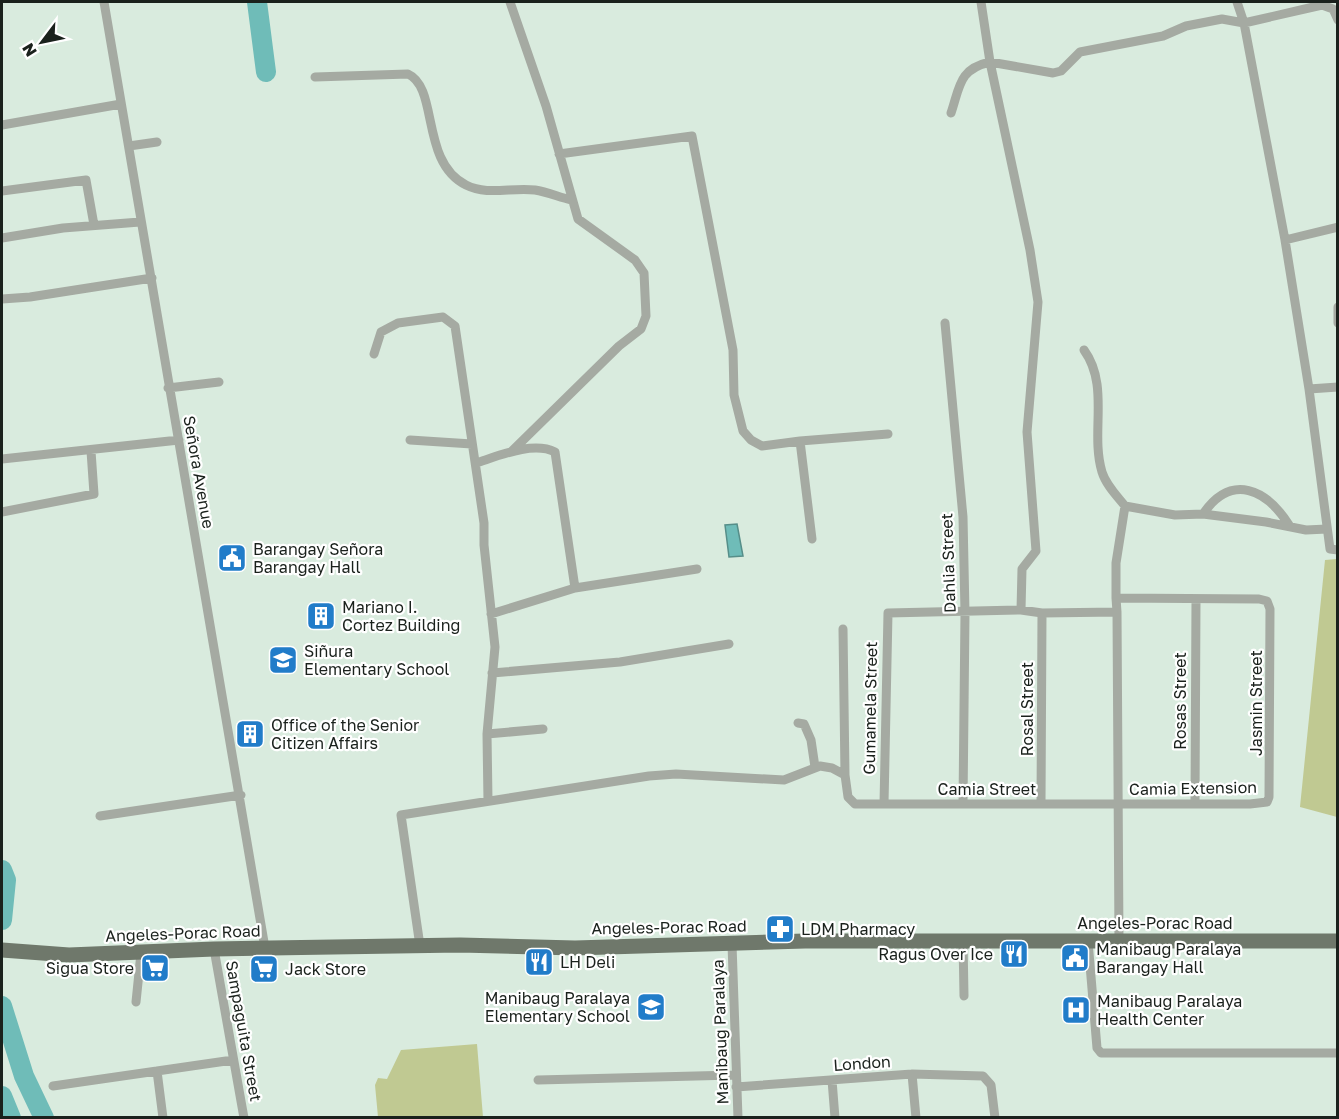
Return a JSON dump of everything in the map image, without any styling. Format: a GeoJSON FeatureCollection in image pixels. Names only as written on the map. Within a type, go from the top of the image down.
{"type":"FeatureCollection","features":[{"type":"Feature","properties":{"kind":"main road","name":"Angeles-Porac Road"},"geometry":{"type":"LineString","coordinates":[[5,950],[69,955],[265,948],[420,946],[575,948],[963,940],[1338,941]]}},
{"type":"Feature","properties":{"kind":"street","name":"Señora Avenue"},"geometry":{"type":"LineString","coordinates":[[104,2],[140,222],[152,278],[168,388],[241,795],[265,948]]}},
{"type":"Feature","properties":{"kind":"street"},"geometry":{"type":"LineString","coordinates":[[510,2],[546,106],[571,200],[583,225],[635,260],[641,268],[644,273],[646,316],[641,329],[619,346],[512,451]]}},
{"type":"Feature","properties":{"kind":"street"},"geometry":{"type":"LineString","coordinates":[[981,2],[990,62],[1030,250],[1038,302],[1027,432],[1036,550],[1022,569],[1021,610]]}},
{"type":"Feature","properties":{"kind":"street"},"geometry":{"type":"LineString","coordinates":[[1237,2],[1244,23],[1285,240],[1309,389],[1330,549],[1338,550]]}},
{"type":"Feature","properties":{"kind":"street"},"geometry":{"type":"LineString","coordinates":[[951,113],[963,75],[980,64],[990,62],[1053,73],[1061,71],[1080,52],[1163,36],[1186,26],[1222,19],[1244,23],[1322,5],[1333,9],[1338,20]]}},
{"type":"Feature","properties":{"kind":"street"},"geometry":{"type":"LineString","coordinates":[[315,77],[408,74],[414,77],[424,97],[437,153],[451,173],[463,184],[491,192],[535,190],[571,200]]}},
{"type":"Feature","properties":{"kind":"street"},"geometry":{"type":"LineString","coordinates":[[2,125],[121,104]]}},
{"type":"Feature","properties":{"kind":"street"},"geometry":{"type":"LineString","coordinates":[[559,154],[692,136],[733,350],[734,394],[743,431],[751,440],[762,446],[888,434]]}},
{"type":"Feature","properties":{"kind":"street"},"geometry":{"type":"LineString","coordinates":[[129,146],[157,142]]}},
{"type":"Feature","properties":{"kind":"street"},"geometry":{"type":"LineString","coordinates":[[2,191],[86,180],[94,225]]}},
{"type":"Feature","properties":{"kind":"street"},"geometry":{"type":"LineString","coordinates":[[2,238],[94,225],[140,222]]}},
{"type":"Feature","properties":{"kind":"street"},"geometry":{"type":"LineString","coordinates":[[1285,240],[1338,227]]}},
{"type":"Feature","properties":{"kind":"street"},"geometry":{"type":"LineString","coordinates":[[2,299],[30,297],[152,278]]}},
{"type":"Feature","properties":{"kind":"street"},"geometry":{"type":"LineString","coordinates":[[1338,308],[1338,323]]}},
{"type":"Feature","properties":{"kind":"street"},"geometry":{"type":"LineString","coordinates":[[374,354],[381,333],[398,322],[443,317],[456,326],[484,523],[495,647],[487,734],[488,801]]}},
{"type":"Feature","properties":{"kind":"street","name":"Dahlia Street"},"geometry":{"type":"LineString","coordinates":[[945,323],[963,518],[965,613],[963,804]]}},
{"type":"Feature","properties":{"kind":"street"},"geometry":{"type":"LineString","coordinates":[[1084,350],[1092,364],[1098,385],[1102,472],[1125,506],[1116,562],[1120,804],[1119,941]]}},
{"type":"Feature","properties":{"kind":"street"},"geometry":{"type":"LineString","coordinates":[[168,388],[219,382]]}},
{"type":"Feature","properties":{"kind":"street"},"geometry":{"type":"LineString","coordinates":[[1309,389],[1338,387]]}},
{"type":"Feature","properties":{"kind":"street"},"geometry":{"type":"LineString","coordinates":[[2,459],[179,440]]}},
{"type":"Feature","properties":{"kind":"street"},"geometry":{"type":"LineString","coordinates":[[410,440],[472,444]]}},
{"type":"Feature","properties":{"kind":"street"},"geometry":{"type":"LineString","coordinates":[[800,441],[812,539]]}},
{"type":"Feature","properties":{"kind":"street"},"geometry":{"type":"LineString","coordinates":[[476,463],[512,451],[549,449],[555,452],[575,588]]}},
{"type":"Feature","properties":{"kind":"street"},"geometry":{"type":"LineString","coordinates":[[2,512],[94,494],[91,451]]}},
{"type":"Feature","properties":{"kind":"street"},"geometry":{"type":"LineString","coordinates":[[1203,514],[1219,497],[1240,489],[1259,493],[1267,498],[1280,510],[1290,525]]}},
{"type":"Feature","properties":{"kind":"street"},"geometry":{"type":"LineString","coordinates":[[1125,506],[1175,515],[1203,514],[1290,525],[1306,530],[1327,529]]}},
{"type":"Feature","properties":{"kind":"street"},"geometry":{"type":"LineString","coordinates":[[491,614],[575,588],[697,569]]}},
{"type":"Feature","properties":{"kind":"street"},"geometry":{"type":"LineString","coordinates":[[1116,598],[1196,598]]}},
{"type":"Feature","properties":{"kind":"street","name":"Jasmin Street"},"geometry":{"type":"LineString","coordinates":[[1196,598],[1259,599],[1269,604],[1270,786],[1267,802]]}},
{"type":"Feature","properties":{"kind":"street","name":"Rosas Street"},"geometry":{"type":"LineString","coordinates":[[1195,802],[1196,598]]}},
{"type":"Feature","properties":{"kind":"street"},"geometry":{"type":"LineString","coordinates":[[965,613],[1021,610],[1042,613],[1117,612]]}},
{"type":"Feature","properties":{"kind":"street","name":"Gumamela Street"},"geometry":{"type":"LineString","coordinates":[[884,804],[888,613],[965,613]]}},
{"type":"Feature","properties":{"kind":"street","name":"Rosal Street"},"geometry":{"type":"LineString","coordinates":[[1041,804],[1042,613]]}},
{"type":"Feature","properties":{"kind":"street"},"geometry":{"type":"LineString","coordinates":[[420,946],[401,815],[676,774],[784,780],[815,767],[832,768],[845,775],[843,629]]}},
{"type":"Feature","properties":{"kind":"street"},"geometry":{"type":"LineString","coordinates":[[492,673],[620,662],[729,644]]}},
{"type":"Feature","properties":{"kind":"street"},"geometry":{"type":"LineString","coordinates":[[798,723],[804,724],[809,732],[815,767]]}},
{"type":"Feature","properties":{"kind":"street"},"geometry":{"type":"LineString","coordinates":[[487,734],[543,729]]}},
{"type":"Feature","properties":{"kind":"street","name":"Camia Street"},"geometry":{"type":"LineString","coordinates":[[845,775],[848,796],[855,804],[1120,804]]}},
{"type":"Feature","properties":{"kind":"street"},"geometry":{"type":"LineString","coordinates":[[100,816],[241,795]]}},
{"type":"Feature","properties":{"kind":"street","name":"Camia Extension"},"geometry":{"type":"LineString","coordinates":[[1120,804],[1267,802]]}},
{"type":"Feature","properties":{"kind":"street"},"geometry":{"type":"LineString","coordinates":[[963,940],[964,996]]}},
{"type":"Feature","properties":{"kind":"street"},"geometry":{"type":"LineString","coordinates":[[1088,941],[1096,1048],[1101,1053],[1338,1053]]}},
{"type":"Feature","properties":{"kind":"street","name":"Manibaug Paralaya"},"geometry":{"type":"LineString","coordinates":[[732,944],[738,1118]]}},
{"type":"Feature","properties":{"kind":"street","name":"Sampaguita Street"},"geometry":{"type":"LineString","coordinates":[[214,949],[244,1118]]}},
{"type":"Feature","properties":{"kind":"street"},"geometry":{"type":"LineString","coordinates":[[136,1002],[141,953]]}},
{"type":"Feature","properties":{"kind":"street"},"geometry":{"type":"LineString","coordinates":[[54,1086],[233,1060]]}},
{"type":"Feature","properties":{"kind":"street"},"geometry":{"type":"LineString","coordinates":[[157,1071],[163,1118]]}},
{"type":"Feature","properties":{"kind":"street"},"geometry":{"type":"LineString","coordinates":[[912,1074],[916,1118]]}},
{"type":"Feature","properties":{"kind":"street","name":"London"},"geometry":{"type":"LineString","coordinates":[[736,1087],[912,1074],[983,1076],[988,1079],[994,1118]]}},
{"type":"Feature","properties":{"kind":"street"},"geometry":{"type":"LineString","coordinates":[[538,1080],[735,1075]]}},
{"type":"Feature","properties":{"kind":"street"},"geometry":{"type":"LineString","coordinates":[[832,1080],[835,1118]]}},
{"type":"Feature","properties":{"kind":"green space"},"geometry":{"type":"Polygon","coordinates":[[[1338,559],[1337,817],[1300,807],[1325,560],[1338,559]]]}},
{"type":"Feature","properties":{"kind":"green space"},"geometry":{"type":"Polygon","coordinates":[[[477,1044],[483,1117],[378,1117],[375,1085],[378,1078],[387,1079],[401,1050],[477,1044]]]}},
{"type":"Feature","properties":{"kind":"water"},"geometry":{"type":"Polygon","coordinates":[[[737,524],[743,556],[729,557],[725,525],[737,524]]]}},
{"type":"Feature","properties":{"kind":"waterway"},"geometry":{"type":"LineString","coordinates":[[257,2],[266,72]]}},
{"type":"Feature","properties":{"kind":"waterway"},"geometry":{"type":"LineString","coordinates":[[2,870],[6,880],[2,920]]}},
{"type":"Feature","properties":{"kind":"waterway"},"geometry":{"type":"LineString","coordinates":[[2,1006],[24,1076],[44,1118]]}},
{"type":"Feature","properties":{"kind":"waterway"},"geometry":{"type":"LineString","coordinates":[[2,1096],[11,1118]]}},
{"type":"Feature","properties":{"kind":"place","name":"Barangay Señora Barangay Hall"},"geometry":{"type":"Point","coordinates":[232,558]}},
{"type":"Feature","properties":{"kind":"place","name":"Mariano I. Cortez Building"},"geometry":{"type":"Point","coordinates":[321,616]}},
{"type":"Feature","properties":{"kind":"place","name":"Siñura Elementary School"},"geometry":{"type":"Point","coordinates":[283,660]}},
{"type":"Feature","properties":{"kind":"place","name":"Office of the Senior Citizen Affairs"},"geometry":{"type":"Point","coordinates":[250,734]}},
{"type":"Feature","properties":{"kind":"place","name":"LDM Pharmacy"},"geometry":{"type":"Point","coordinates":[780,929]}},
{"type":"Feature","properties":{"kind":"place","name":"Ragus Over Ice"},"geometry":{"type":"Point","coordinates":[1014,954]}},
{"type":"Feature","properties":{"kind":"place","name":"Manibaug Paralaya Barangay Hall"},"geometry":{"type":"Point","coordinates":[1075,958]}},
{"type":"Feature","properties":{"kind":"place","name":"LH Deli"},"geometry":{"type":"Point","coordinates":[539,962]}},
{"type":"Feature","properties":{"kind":"place","name":"Sigua Store"},"geometry":{"type":"Point","coordinates":[155,968]}},
{"type":"Feature","properties":{"kind":"place","name":"Jack Store"},"geometry":{"type":"Point","coordinates":[264,969]}},
{"type":"Feature","properties":{"kind":"place","name":"Manibaug Paralaya Elementary School"},"geometry":{"type":"Point","coordinates":[651,1007]}},
{"type":"Feature","properties":{"kind":"place","name":"Manibaug Paralaya Health Center"},"geometry":{"type":"Point","coordinates":[1076,1010]}}]}
